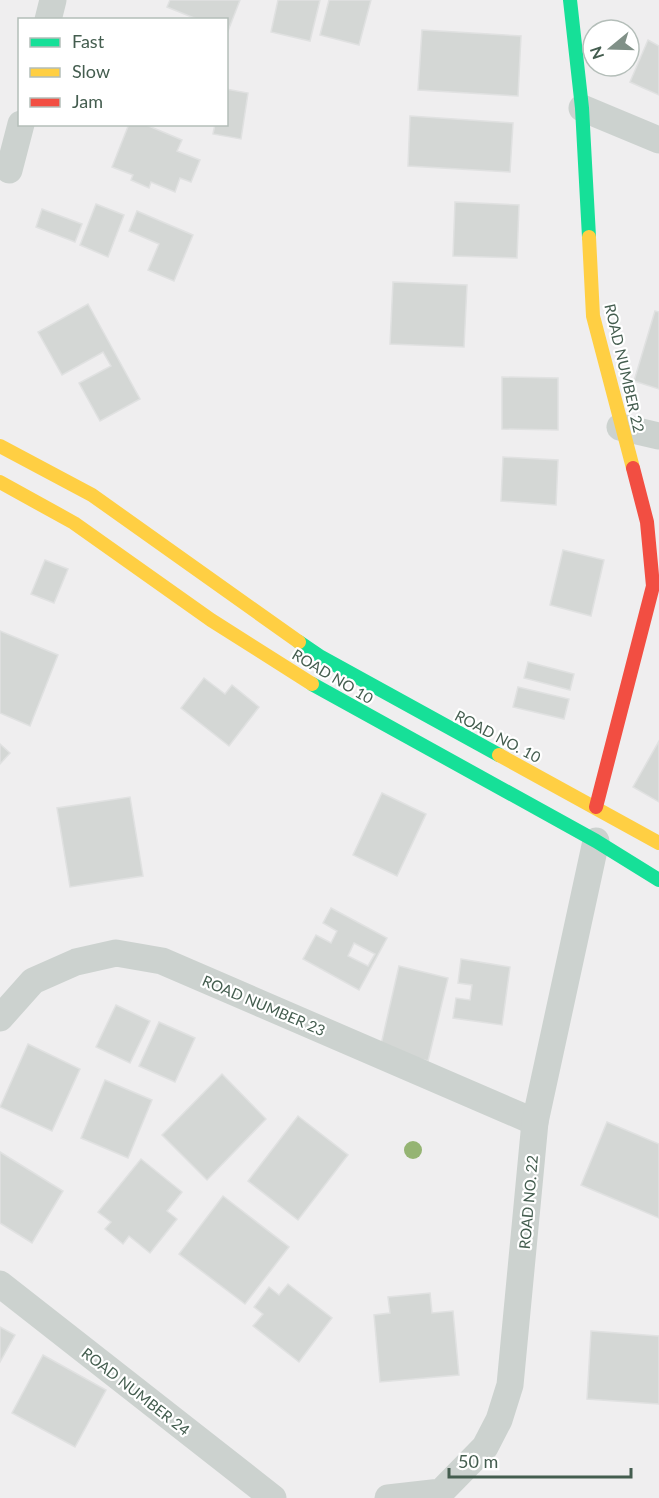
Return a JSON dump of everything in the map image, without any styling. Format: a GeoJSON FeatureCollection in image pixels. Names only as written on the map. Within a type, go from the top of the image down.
{"type":"FeatureCollection","features":[{"type":"Feature","properties":{"kind":"main road","name":"ROAD NUMBER 22"},"geometry":{"type":"LineString","coordinates":[[570,0],[582,108],[593,316],[620,427],[647,522],[653,586],[596,807]]}},
{"type":"Feature","properties":{"kind":"main road","name":"ROAD NO 10"},"geometry":{"type":"LineString","coordinates":[[0,446],[92,495],[321,657]]}},
{"type":"Feature","properties":{"kind":"main road","name":"ROAD NO 10"},"geometry":{"type":"LineString","coordinates":[[0,482],[74,523],[211,620],[324,691],[596,841],[659,880]]}},
{"type":"Feature","properties":{"kind":"main road","name":"ROAD NO. 10"},"geometry":{"type":"LineString","coordinates":[[321,657],[659,843]]}},
{"type":"Feature","properties":{"kind":"street"},"geometry":{"type":"LineString","coordinates":[[48,18],[52,0]]}},
{"type":"Feature","properties":{"kind":"street"},"geometry":{"type":"LineString","coordinates":[[582,108],[659,140]]}},
{"type":"Feature","properties":{"kind":"street"},"geometry":{"type":"LineString","coordinates":[[9,170],[20,126]]}},
{"type":"Feature","properties":{"kind":"street"},"geometry":{"type":"LineString","coordinates":[[620,427],[659,436]]}},
{"type":"Feature","properties":{"kind":"street","name":"ROAD NO. 22"},"geometry":{"type":"LineString","coordinates":[[388,1498],[441,1492],[485,1447],[499,1420],[510,1385],[535,1122],[596,841]]}},
{"type":"Feature","properties":{"kind":"street","name":"ROAD NUMBER 23"},"geometry":{"type":"LineString","coordinates":[[0,1017],[33,981],[76,962],[116,953],[162,961],[535,1122]]}},
{"type":"Feature","properties":{"kind":"street","name":"ROAD NUMBER 24"},"geometry":{"type":"LineString","coordinates":[[0,1284],[273,1498]]}},
{"type":"Feature","properties":{"kind":"building"},"geometry":{"type":"Polygon","coordinates":[[[170,0],[240,0],[228,31],[228,18],[194,18],[167,7],[170,0]]]}},
{"type":"Feature","properties":{"kind":"building"},"geometry":{"type":"Polygon","coordinates":[[[278,0],[320,0],[310,41],[271,32],[278,0]]]}},
{"type":"Feature","properties":{"kind":"building"},"geometry":{"type":"Polygon","coordinates":[[[329,0],[371,0],[359,45],[320,35],[329,0]]]}},
{"type":"Feature","properties":{"kind":"building"},"geometry":{"type":"Polygon","coordinates":[[[422,30],[521,36],[518,96],[418,90],[422,30]]]}},
{"type":"Feature","properties":{"kind":"building"},"geometry":{"type":"Polygon","coordinates":[[[648,40],[659,46],[659,95],[630,82],[632,78],[641,78],[641,56],[648,40]]]}},
{"type":"Feature","properties":{"kind":"building"},"geometry":{"type":"Polygon","coordinates":[[[228,89],[248,93],[241,139],[213,134],[215,126],[228,126],[228,89]]]}},
{"type":"Feature","properties":{"kind":"building"},"geometry":{"type":"Polygon","coordinates":[[[410,116],[513,123],[510,172],[408,166],[410,116]]]}},
{"type":"Feature","properties":{"kind":"building"},"geometry":{"type":"Polygon","coordinates":[[[128,126],[149,126],[182,140],[177,151],[200,160],[191,182],[180,178],[175,192],[151,182],[149,188],[131,180],[133,175],[112,167],[128,126]]]}},
{"type":"Feature","properties":{"kind":"building"},"geometry":{"type":"Polygon","coordinates":[[[455,202],[519,205],[517,258],[453,256],[455,202]]]}},
{"type":"Feature","properties":{"kind":"building"},"geometry":{"type":"Polygon","coordinates":[[[96,204],[124,215],[108,257],[80,245],[96,204]]]}},
{"type":"Feature","properties":{"kind":"building"},"geometry":{"type":"Polygon","coordinates":[[[42,209],[82,224],[75,242],[36,227],[42,209]]]}},
{"type":"Feature","properties":{"kind":"building"},"geometry":{"type":"Polygon","coordinates":[[[137,211],[193,235],[174,281],[148,270],[159,244],[129,231],[137,211]]]}},
{"type":"Feature","properties":{"kind":"building"},"geometry":{"type":"Polygon","coordinates":[[[393,282],[467,285],[464,347],[390,344],[393,282]]]}},
{"type":"Feature","properties":{"kind":"building"},"geometry":{"type":"Polygon","coordinates":[[[88,304],[140,399],[100,421],[79,383],[111,366],[103,352],[62,375],[38,332],[88,304]]]}},
{"type":"Feature","properties":{"kind":"building"},"geometry":{"type":"Polygon","coordinates":[[[655,311],[659,312],[659,389],[634,381],[655,311]]]}},
{"type":"Feature","properties":{"kind":"building"},"geometry":{"type":"Polygon","coordinates":[[[502,377],[558,378],[558,430],[502,429],[502,377]]]}},
{"type":"Feature","properties":{"kind":"building"},"geometry":{"type":"Polygon","coordinates":[[[503,457],[558,460],[556,505],[501,501],[503,457]]]}},
{"type":"Feature","properties":{"kind":"building"},"geometry":{"type":"Polygon","coordinates":[[[563,550],[604,560],[591,616],[550,605],[563,550]]]}},
{"type":"Feature","properties":{"kind":"building"},"geometry":{"type":"Polygon","coordinates":[[[45,560],[68,569],[54,603],[31,594],[45,560]]]}},
{"type":"Feature","properties":{"kind":"building"},"geometry":{"type":"Polygon","coordinates":[[[0,631],[58,655],[30,726],[0,713],[0,631]]]}},
{"type":"Feature","properties":{"kind":"building"},"geometry":{"type":"Polygon","coordinates":[[[528,662],[574,674],[570,690],[524,678],[528,662]]]}},
{"type":"Feature","properties":{"kind":"building"},"geometry":{"type":"Polygon","coordinates":[[[204,678],[225,694],[232,685],[259,707],[229,746],[181,708],[204,678]]]}},
{"type":"Feature","properties":{"kind":"building"},"geometry":{"type":"Polygon","coordinates":[[[518,687],[569,699],[564,719],[513,707],[518,687]]]}},
{"type":"Feature","properties":{"kind":"building"},"geometry":{"type":"Polygon","coordinates":[[[659,741],[659,802],[633,787],[659,741]]]}},
{"type":"Feature","properties":{"kind":"building"},"geometry":{"type":"Polygon","coordinates":[[[0,744],[10,753],[0,764],[0,744]]]}},
{"type":"Feature","properties":{"kind":"building"},"geometry":{"type":"Polygon","coordinates":[[[382,793],[426,814],[397,876],[353,855],[382,793]]]}},
{"type":"Feature","properties":{"kind":"building"},"geometry":{"type":"Polygon","coordinates":[[[130,797],[143,876],[70,887],[57,808],[130,797]]]}},
{"type":"Feature","properties":{"kind":"building"},"geometry":{"type":"Polygon","coordinates":[[[331,908],[387,938],[359,990],[303,959],[316,935],[331,943],[337,931],[323,923],[331,908]],[[354,943],[348,956],[368,966],[375,954],[354,943]]]}},
{"type":"Feature","properties":{"kind":"building"},"geometry":{"type":"Polygon","coordinates":[[[461,959],[510,967],[502,1025],[453,1018],[456,998],[470,1000],[472,985],[458,983],[461,959]]]}},
{"type":"Feature","properties":{"kind":"building"},"geometry":{"type":"Polygon","coordinates":[[[399,966],[448,978],[428,1061],[380,1049],[399,966]]]}},
{"type":"Feature","properties":{"kind":"building"},"geometry":{"type":"Polygon","coordinates":[[[116,1005],[150,1021],[130,1063],[96,1047],[116,1005]]]}},
{"type":"Feature","properties":{"kind":"building"},"geometry":{"type":"Polygon","coordinates":[[[159,1022],[195,1038],[175,1082],[139,1066],[159,1022]]]}},
{"type":"Feature","properties":{"kind":"building"},"geometry":{"type":"Polygon","coordinates":[[[28,1044],[80,1069],[52,1131],[0,1107],[28,1044]]]}},
{"type":"Feature","properties":{"kind":"building"},"geometry":{"type":"Polygon","coordinates":[[[222,1074],[266,1119],[207,1180],[162,1135],[222,1074]]]}},
{"type":"Feature","properties":{"kind":"building"},"geometry":{"type":"Polygon","coordinates":[[[105,1080],[152,1100],[128,1158],[81,1138],[105,1080]]]}},
{"type":"Feature","properties":{"kind":"building"},"geometry":{"type":"Polygon","coordinates":[[[298,1116],[348,1155],[298,1220],[248,1181],[298,1116]]]}},
{"type":"Feature","properties":{"kind":"building"},"geometry":{"type":"Polygon","coordinates":[[[607,1122],[659,1144],[659,1218],[581,1185],[607,1122]]]}},
{"type":"Feature","properties":{"kind":"building"},"geometry":{"type":"Polygon","coordinates":[[[0,1152],[63,1191],[32,1243],[0,1223],[0,1152]]]}},
{"type":"Feature","properties":{"kind":"building"},"geometry":{"type":"Polygon","coordinates":[[[141,1159],[182,1192],[167,1211],[177,1219],[150,1253],[129,1236],[123,1244],[105,1229],[111,1222],[98,1212],[141,1159]]]}},
{"type":"Feature","properties":{"kind":"building"},"geometry":{"type":"Polygon","coordinates":[[[223,1196],[289,1247],[245,1304],[179,1254],[223,1196]]]}},
{"type":"Feature","properties":{"kind":"building"},"geometry":{"type":"Polygon","coordinates":[[[288,1284],[332,1318],[299,1362],[253,1326],[263,1314],[254,1307],[269,1287],[279,1295],[288,1284]]]}},
{"type":"Feature","properties":{"kind":"building"},"geometry":{"type":"Polygon","coordinates":[[[430,1293],[432,1313],[453,1311],[459,1375],[380,1382],[374,1315],[390,1313],[388,1297],[430,1293]]]}},
{"type":"Feature","properties":{"kind":"building"},"geometry":{"type":"Polygon","coordinates":[[[0,1327],[15,1335],[0,1362],[0,1327]]]}},
{"type":"Feature","properties":{"kind":"building"},"geometry":{"type":"Polygon","coordinates":[[[591,1331],[659,1336],[659,1404],[587,1399],[591,1331]]]}},
{"type":"Feature","properties":{"kind":"building"},"geometry":{"type":"Polygon","coordinates":[[[43,1355],[106,1390],[75,1447],[12,1413],[43,1355]]]}},
{"type":"Feature","properties":{"kind":"traffic: fast"},"geometry":{"type":"LineString","coordinates":[[570,0],[582,108],[589,237]]}},
{"type":"Feature","properties":{"kind":"traffic: fast"},"geometry":{"type":"LineString","coordinates":[[299,642],[321,657],[499,755]]}},
{"type":"Feature","properties":{"kind":"traffic: fast"},"geometry":{"type":"LineString","coordinates":[[312,684],[596,841],[659,880]]}},
{"type":"Feature","properties":{"kind":"traffic: slow"},"geometry":{"type":"LineString","coordinates":[[589,237],[593,316],[633,468]]}},
{"type":"Feature","properties":{"kind":"traffic: slow"},"geometry":{"type":"LineString","coordinates":[[0,446],[92,495],[299,642]]}},
{"type":"Feature","properties":{"kind":"traffic: slow"},"geometry":{"type":"LineString","coordinates":[[0,482],[74,523],[211,620],[312,684]]}},
{"type":"Feature","properties":{"kind":"traffic: slow"},"geometry":{"type":"LineString","coordinates":[[499,755],[659,843]]}},
{"type":"Feature","properties":{"kind":"traffic: jam"},"geometry":{"type":"LineString","coordinates":[[596,807],[653,586],[647,522],[633,468]]}}]}
